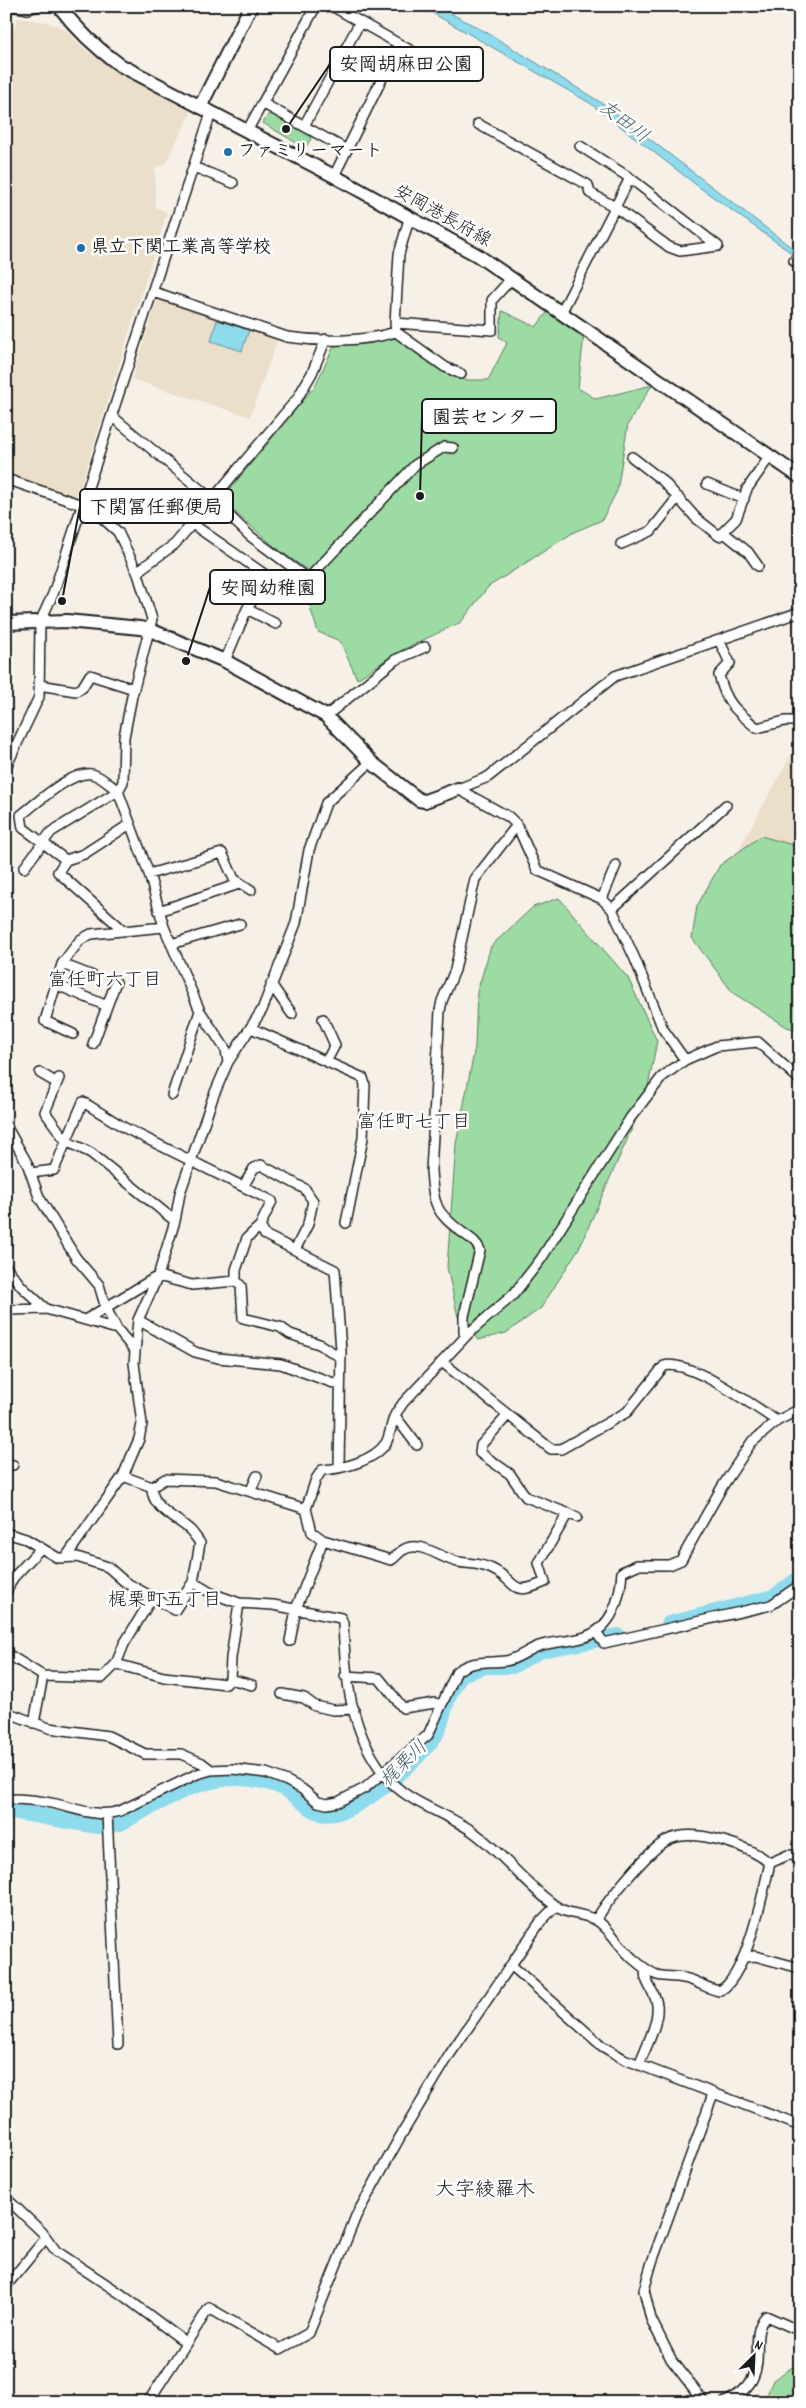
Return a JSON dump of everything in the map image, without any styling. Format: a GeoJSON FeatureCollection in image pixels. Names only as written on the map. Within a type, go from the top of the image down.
{"type":"FeatureCollection","features":[{"type":"Feature","properties":{"kind":"main road","name":"安岡港長府線"},"geometry":{"type":"LineString","coordinates":[[59,6],[73,25],[96,48],[120,65],[334,176],[477,255],[800,477]]}},
{"type":"Feature","properties":{"kind":"main road"},"geometry":{"type":"LineString","coordinates":[[206,110],[251,6]]}},
{"type":"Feature","properties":{"kind":"main road"},"geometry":{"type":"LineString","coordinates":[[6,623],[91,623],[150,630],[225,661],[326,716],[371,762],[419,800],[425,801],[458,789]]}},
{"type":"Feature","properties":{"kind":"street"},"geometry":{"type":"LineString","coordinates":[[13,6],[28,9],[38,6]]}},
{"type":"Feature","properties":{"kind":"street"},"geometry":{"type":"LineString","coordinates":[[247,131],[264,104],[316,6]]}},
{"type":"Feature","properties":{"kind":"street"},"geometry":{"type":"LineString","coordinates":[[332,6],[429,61]]}},
{"type":"Feature","properties":{"kind":"street"},"geometry":{"type":"LineString","coordinates":[[304,126],[360,22]]}},
{"type":"Feature","properties":{"kind":"street"},"geometry":{"type":"LineString","coordinates":[[334,176],[400,44]]}},
{"type":"Feature","properties":{"kind":"street"},"geometry":{"type":"LineString","coordinates":[[264,104],[347,150]]}},
{"type":"Feature","properties":{"kind":"street"},"geometry":{"type":"LineString","coordinates":[[6,767],[38,698],[40,622],[54,594],[82,503],[113,417],[154,292],[194,167],[206,110]]}},
{"type":"Feature","properties":{"kind":"street"},"geometry":{"type":"LineString","coordinates":[[478,124],[516,150],[588,185],[590,192],[615,207],[669,247],[680,251],[718,246],[630,178],[580,146]]}},
{"type":"Feature","properties":{"kind":"street"},"geometry":{"type":"LineString","coordinates":[[194,167],[233,183]]}},
{"type":"Feature","properties":{"kind":"street"},"geometry":{"type":"LineString","coordinates":[[562,312],[630,178]]}},
{"type":"Feature","properties":{"kind":"street"},"geometry":{"type":"LineString","coordinates":[[396,327],[399,254],[409,219]]}},
{"type":"Feature","properties":{"kind":"street"},"geometry":{"type":"LineString","coordinates":[[794,261],[800,251]]}},
{"type":"Feature","properties":{"kind":"street"},"geometry":{"type":"LineString","coordinates":[[154,292],[287,337],[304,340],[326,338],[356,340],[396,327],[492,330],[492,300],[512,278]]}},
{"type":"Feature","properties":{"kind":"street"},"geometry":{"type":"LineString","coordinates":[[396,327],[445,367],[461,374]]}},
{"type":"Feature","properties":{"kind":"street"},"geometry":{"type":"LineString","coordinates":[[138,574],[142,568],[175,544],[296,399],[312,373],[326,338]]}},
{"type":"Feature","properties":{"kind":"street"},"geometry":{"type":"LineString","coordinates":[[113,417],[212,500],[250,536],[308,578],[415,465],[444,447],[453,448]]}},
{"type":"Feature","properties":{"kind":"street"},"geometry":{"type":"LineString","coordinates":[[632,457],[663,481],[696,518],[719,536],[736,519],[747,490],[770,456]]}},
{"type":"Feature","properties":{"kind":"street"},"geometry":{"type":"LineString","coordinates":[[6,479],[82,503],[118,532],[138,574],[152,619],[124,737],[123,782],[118,791],[52,832],[24,868]]}},
{"type":"Feature","properties":{"kind":"street"},"geometry":{"type":"LineString","coordinates":[[707,484],[744,499]]}},
{"type":"Feature","properties":{"kind":"street"},"geometry":{"type":"LineString","coordinates":[[620,544],[651,531],[678,497]]}},
{"type":"Feature","properties":{"kind":"street"},"geometry":{"type":"LineString","coordinates":[[191,523],[267,576],[282,583]]}},
{"type":"Feature","properties":{"kind":"street"},"geometry":{"type":"LineString","coordinates":[[723,532],[748,552],[758,566]]}},
{"type":"Feature","properties":{"kind":"street"},"geometry":{"type":"LineString","coordinates":[[225,661],[247,609],[267,576]]}},
{"type":"Feature","properties":{"kind":"street"},"geometry":{"type":"LineString","coordinates":[[247,609],[276,624]]}},
{"type":"Feature","properties":{"kind":"street"},"geometry":{"type":"LineString","coordinates":[[458,789],[488,777],[615,676],[800,612]]}},
{"type":"Feature","properties":{"kind":"street"},"geometry":{"type":"LineString","coordinates":[[719,640],[730,663],[719,675],[724,695],[733,708],[756,728],[785,721],[800,721]]}},
{"type":"Feature","properties":{"kind":"street"},"geometry":{"type":"LineString","coordinates":[[326,716],[395,660],[426,647]]}},
{"type":"Feature","properties":{"kind":"street"},"geometry":{"type":"LineString","coordinates":[[39,685],[76,691],[82,688],[90,676],[134,689]]}},
{"type":"Feature","properties":{"kind":"street"},"geometry":{"type":"LineString","coordinates":[[66,1557],[123,1476],[137,1446],[142,1424],[134,1363],[138,1320],[158,1276],[175,1221],[180,1193],[213,1097],[228,1062],[262,1010],[296,922],[309,850],[326,803],[371,762]]}},
{"type":"Feature","properties":{"kind":"street"},"geometry":{"type":"LineString","coordinates":[[66,860],[23,828],[21,815],[68,780],[83,774],[94,774],[118,791],[149,874],[164,927],[200,1011],[226,1050],[228,1062]]}},
{"type":"Feature","properties":{"kind":"street"},"geometry":{"type":"LineString","coordinates":[[458,789],[509,817],[518,825],[537,870],[602,899],[612,909],[635,959],[663,1029],[685,1060]]}},
{"type":"Feature","properties":{"kind":"street"},"geometry":{"type":"LineString","coordinates":[[612,909],[726,805]]}},
{"type":"Feature","properties":{"kind":"street"},"geometry":{"type":"LineString","coordinates":[[123,930],[58,872],[66,860],[84,854],[130,824]]}},
{"type":"Feature","properties":{"kind":"street"},"geometry":{"type":"LineString","coordinates":[[469,1333],[464,1332],[464,1316],[480,1250],[478,1246],[448,1222],[438,1210],[431,1171],[440,1011],[442,1001],[455,970],[474,879],[518,825]]}},
{"type":"Feature","properties":{"kind":"street"},"geometry":{"type":"LineString","coordinates":[[149,874],[222,853],[227,867],[239,884],[251,890]]}},
{"type":"Feature","properties":{"kind":"street"},"geometry":{"type":"LineString","coordinates":[[602,899],[616,865]]}},
{"type":"Feature","properties":{"kind":"street"},"geometry":{"type":"LineString","coordinates":[[160,911],[239,884]]}},
{"type":"Feature","properties":{"kind":"street"},"geometry":{"type":"LineString","coordinates":[[171,944],[240,924]]}},
{"type":"Feature","properties":{"kind":"street"},"geometry":{"type":"LineString","coordinates":[[73,1034],[45,1022],[62,964],[80,940],[91,934],[164,927]]}},
{"type":"Feature","properties":{"kind":"street"},"geometry":{"type":"LineString","coordinates":[[62,964],[93,976]]}},
{"type":"Feature","properties":{"kind":"street"},"geometry":{"type":"LineString","coordinates":[[93,1044],[116,982]]}},
{"type":"Feature","properties":{"kind":"street"},"geometry":{"type":"LineString","coordinates":[[55,984],[107,1006]]}},
{"type":"Feature","properties":{"kind":"street"},"geometry":{"type":"LineString","coordinates":[[272,984],[292,1014]]}},
{"type":"Feature","properties":{"kind":"street"},"geometry":{"type":"LineString","coordinates":[[172,1095],[200,1011]]}},
{"type":"Feature","properties":{"kind":"street"},"geometry":{"type":"LineString","coordinates":[[323,1019],[335,1044],[327,1060]]}},
{"type":"Feature","properties":{"kind":"street"},"geometry":{"type":"LineString","coordinates":[[251,1028],[327,1060],[363,1078],[365,1085],[363,1138],[346,1223]]}},
{"type":"Feature","properties":{"kind":"street"},"geometry":{"type":"LineString","coordinates":[[568,1513],[539,1563],[545,1582],[528,1590],[516,1588],[493,1569],[475,1563],[457,1562],[420,1548],[404,1549],[391,1560],[322,1540],[312,1532],[306,1509],[316,1479],[322,1470],[364,1460],[374,1454],[386,1443],[395,1416],[403,1403],[469,1333],[513,1295],[541,1259],[652,1087],[685,1060],[717,1046],[758,1042],[800,1080]]}},
{"type":"Feature","properties":{"kind":"street"},"geometry":{"type":"LineString","coordinates":[[40,1073],[58,1080],[45,1112],[66,1141],[91,1153],[175,1221]]}},
{"type":"Feature","properties":{"kind":"street"},"geometry":{"type":"LineString","coordinates":[[31,1173],[54,1170],[83,1102],[125,1128],[272,1200],[260,1226],[247,1238],[236,1270],[236,1281],[241,1286],[243,1318],[280,1327],[290,1334],[319,1344],[340,1357]]}},
{"type":"Feature","properties":{"kind":"street"},"geometry":{"type":"LineString","coordinates":[[6,1126],[31,1173],[39,1197],[76,1258],[100,1285],[106,1308],[117,1329],[135,1351]]}},
{"type":"Feature","properties":{"kind":"street"},"geometry":{"type":"LineString","coordinates":[[244,1185],[254,1168],[261,1165],[305,1189],[313,1201],[308,1224],[295,1250]]}},
{"type":"Feature","properties":{"kind":"street"},"geometry":{"type":"LineString","coordinates":[[260,1226],[266,1235],[335,1270],[340,1357],[339,1385],[341,1395],[339,1466]]}},
{"type":"Feature","properties":{"kind":"street"},"geometry":{"type":"LineString","coordinates":[[6,1267],[22,1287],[46,1309]]}},
{"type":"Feature","properties":{"kind":"street"},"geometry":{"type":"LineString","coordinates":[[85,1320],[158,1276],[192,1285],[236,1281]]}},
{"type":"Feature","properties":{"kind":"street"},"geometry":{"type":"LineString","coordinates":[[6,1310],[46,1309],[117,1329]]}},
{"type":"Feature","properties":{"kind":"street"},"geometry":{"type":"LineString","coordinates":[[138,1320],[195,1352],[218,1358],[281,1364],[314,1374],[339,1385]]}},
{"type":"Feature","properties":{"kind":"street"},"geometry":{"type":"LineString","coordinates":[[442,1362],[551,1449],[561,1449],[627,1412],[664,1366],[672,1363],[717,1383],[776,1421]]}},
{"type":"Feature","properties":{"kind":"street"},"geometry":{"type":"LineString","coordinates":[[6,1799],[28,1798],[58,1804],[78,1811],[107,1816],[182,1781],[211,1770],[233,1769],[266,1773],[294,1785],[318,1802],[327,1804],[338,1802],[365,1788],[384,1774],[428,1735],[457,1671],[462,1667],[480,1662],[512,1660],[539,1646],[583,1638],[596,1632],[616,1608],[622,1572],[637,1565],[669,1565],[681,1560],[722,1487],[751,1443],[776,1421],[800,1408]]}},
{"type":"Feature","properties":{"kind":"street"},"geometry":{"type":"LineString","coordinates":[[508,1415],[481,1445],[480,1453],[510,1474],[526,1497],[577,1517]]}},
{"type":"Feature","properties":{"kind":"street"},"geometry":{"type":"LineString","coordinates":[[395,1416],[417,1445]]}},
{"type":"Feature","properties":{"kind":"street"},"geometry":{"type":"LineString","coordinates":[[123,1476],[152,1488]]}},
{"type":"Feature","properties":{"kind":"street"},"geometry":{"type":"LineString","coordinates":[[251,1490],[257,1476]]}},
{"type":"Feature","properties":{"kind":"street"},"geometry":{"type":"LineString","coordinates":[[152,1488],[165,1478],[216,1480],[306,1509]]}},
{"type":"Feature","properties":{"kind":"street"},"geometry":{"type":"LineString","coordinates":[[6,1533],[26,1539],[58,1558],[77,1557],[108,1567],[124,1582],[175,1610],[193,1582],[200,1543],[190,1530],[163,1510],[152,1494],[152,1488]]}},
{"type":"Feature","properties":{"kind":"street"},"geometry":{"type":"LineString","coordinates":[[290,1641],[296,1609],[322,1540]]}},
{"type":"Feature","properties":{"kind":"street"},"geometry":{"type":"LineString","coordinates":[[6,1592],[13,1578],[41,1548]]}},
{"type":"Feature","properties":{"kind":"street"},"geometry":{"type":"LineString","coordinates":[[193,1582],[211,1593],[239,1603],[273,1605],[341,1618],[345,1676],[360,1732],[384,1774],[400,1792],[461,1824],[485,1840],[540,1894],[556,1906],[570,1913],[596,1920],[606,1927],[631,1957],[657,1975],[677,1976],[719,1991],[726,1988],[745,1957],[770,1863]]}},
{"type":"Feature","properties":{"kind":"street"},"geometry":{"type":"LineString","coordinates":[[596,1632],[604,1643],[771,1605],[800,1584]]}},
{"type":"Feature","properties":{"kind":"street"},"geometry":{"type":"LineString","coordinates":[[6,1653],[43,1676],[102,1678],[116,1664],[124,1644],[152,1598]]}},
{"type":"Feature","properties":{"kind":"street"},"geometry":{"type":"LineString","coordinates":[[116,1664],[164,1677],[226,1684],[230,1679],[239,1603]]}},
{"type":"Feature","properties":{"kind":"street"},"geometry":{"type":"LineString","coordinates":[[34,1723],[43,1676]]}},
{"type":"Feature","properties":{"kind":"street"},"geometry":{"type":"LineString","coordinates":[[345,1676],[379,1678],[403,1708],[440,1705]]}},
{"type":"Feature","properties":{"kind":"street"},"geometry":{"type":"LineString","coordinates":[[230,1679],[252,1686]]}},
{"type":"Feature","properties":{"kind":"street"},"geometry":{"type":"LineString","coordinates":[[282,1694],[304,1698],[315,1706],[333,1710],[354,1709]]}},
{"type":"Feature","properties":{"kind":"street"},"geometry":{"type":"LineString","coordinates":[[6,1712],[49,1728],[108,1736],[145,1754],[180,1754],[202,1763],[211,1770]]}},
{"type":"Feature","properties":{"kind":"street"},"geometry":{"type":"LineString","coordinates":[[107,1816],[118,2044]]}},
{"type":"Feature","properties":{"kind":"street"},"geometry":{"type":"LineString","coordinates":[[596,1920],[653,1850],[668,1839],[692,1835],[721,1839],[770,1863]]}},
{"type":"Feature","properties":{"kind":"street"},"geometry":{"type":"LineString","coordinates":[[770,1863],[788,1855],[800,1856]]}},
{"type":"Feature","properties":{"kind":"street"},"geometry":{"type":"LineString","coordinates":[[148,2402],[209,2308],[280,2349],[309,2333],[360,2208],[450,2054],[541,1921],[556,1906]]}},
{"type":"Feature","properties":{"kind":"street"},"geometry":{"type":"LineString","coordinates":[[745,1957],[755,1956],[800,1968]]}},
{"type":"Feature","properties":{"kind":"street"},"geometry":{"type":"LineString","coordinates":[[511,1964],[602,2046],[639,2065],[800,2126]]}},
{"type":"Feature","properties":{"kind":"street"},"geometry":{"type":"LineString","coordinates":[[639,2065],[657,2011],[654,1995],[644,1974],[646,1969]]}},
{"type":"Feature","properties":{"kind":"street"},"geometry":{"type":"LineString","coordinates":[[704,2402],[671,2359],[651,2320],[644,2290],[652,2262],[713,2094]]}},
{"type":"Feature","properties":{"kind":"street"},"geometry":{"type":"LineString","coordinates":[[6,2198],[42,2232],[45,2240],[56,2252],[122,2294],[186,2342]]}},
{"type":"Feature","properties":{"kind":"street"},"geometry":{"type":"LineString","coordinates":[[6,2286],[45,2240]]}},
{"type":"Feature","properties":{"kind":"street"},"geometry":{"type":"LineString","coordinates":[[725,2402],[736,2397],[756,2374],[759,2324],[766,2316],[800,2331]]}},
{"type":"Feature","properties":{"kind":"shaded area","name":"県立下関工業高等学校"},"geometry":{"type":"Polygon","coordinates":[[[18,18],[47,22],[66,30],[82,47],[116,71],[191,112],[165,164],[155,168],[155,207],[167,212],[77,498],[6,474],[6,52],[18,18]]]}},
{"type":"Feature","properties":{"kind":"shaded area","name":"県立下関工業高等学校"},"geometry":{"type":"Polygon","coordinates":[[[161,289],[281,329],[250,417],[132,379],[161,289]]]}},
{"type":"Feature","properties":{"kind":"shaded area"},"geometry":{"type":"Polygon","coordinates":[[[800,745],[800,948],[771,869],[739,849],[796,746],[800,745]]]}},
{"type":"Feature","properties":{"kind":"green space"},"geometry":{"type":"Polygon","coordinates":[[[273,113],[310,135],[311,139],[305,148],[263,123],[268,115],[273,113]]]}},
{"type":"Feature","properties":{"kind":"green space"},"geometry":{"type":"Polygon","coordinates":[[[549,310],[584,335],[578,388],[596,399],[652,385],[628,424],[617,491],[602,520],[574,532],[488,587],[461,622],[398,652],[357,679],[340,641],[318,632],[310,607],[313,584],[307,570],[275,547],[221,500],[315,386],[334,346],[396,338],[438,369],[464,380],[488,380],[507,343],[499,337],[502,311],[536,327],[549,310]]]}},
{"type":"Feature","properties":{"kind":"green space"},"geometry":{"type":"Polygon","coordinates":[[[761,836],[800,847],[800,1031],[787,1027],[733,993],[692,938],[697,906],[720,865],[761,836]]]}},
{"type":"Feature","properties":{"kind":"green space"},"geometry":{"type":"Polygon","coordinates":[[[559,898],[628,978],[657,1041],[646,1097],[579,1248],[541,1308],[506,1333],[478,1340],[458,1317],[447,1267],[456,1144],[475,1047],[477,992],[491,946],[533,907],[559,898]]]}},
{"type":"Feature","properties":{"kind":"green space"},"geometry":{"type":"Polygon","coordinates":[[[800,2362],[800,2402],[764,2402],[773,2380],[800,2362]]]}},
{"type":"Feature","properties":{"kind":"water","name":"友田川"},"geometry":{"type":"Polygon","coordinates":[[[420,6],[437,6],[486,32],[605,105],[800,254],[800,259],[699,187],[590,103],[420,6]]]}},
{"type":"Feature","properties":{"kind":"water"},"geometry":{"type":"Polygon","coordinates":[[[217,320],[249,330],[242,351],[211,341],[217,320]]]}},
{"type":"Feature","properties":{"kind":"waterway","name":"梶栗川"},"geometry":{"type":"LineString","coordinates":[[669,1624],[774,1597],[800,1578]]}},
{"type":"Feature","properties":{"kind":"waterway","name":"梶栗川"},"geometry":{"type":"LineString","coordinates":[[6,1810],[98,1826],[120,1823],[192,1787],[207,1782],[239,1778],[259,1780],[272,1784],[285,1789],[321,1813],[334,1813],[366,1799],[383,1787],[426,1747],[437,1732],[449,1695],[461,1674],[486,1666],[512,1666],[541,1650],[618,1636]]}},
{"type":"Feature","properties":{"kind":"place","name":"安岡胡麻田公園"},"geometry":{"type":"Point","coordinates":[286,129]}},
{"type":"Feature","properties":{"kind":"place","name":"ファミリーマート"},"geometry":{"type":"Point","coordinates":[228,152]}},
{"type":"Feature","properties":{"kind":"place","name":"県立下関工業高等学校"},"geometry":{"type":"Point","coordinates":[81,248]}},
{"type":"Feature","properties":{"kind":"place","name":"園芸センター"},"geometry":{"type":"Point","coordinates":[420,496]}},
{"type":"Feature","properties":{"kind":"place","name":"下関冨任郵便局"},"geometry":{"type":"Point","coordinates":[62,601]}},
{"type":"Feature","properties":{"kind":"place","name":"安岡幼稚園"},"geometry":{"type":"Point","coordinates":[186,661]}},
{"type":"Feature","properties":{"kind":"district","name":"富任町六丁目"},"geometry":{"type":"Point","coordinates":[105,981]}},
{"type":"Feature","properties":{"kind":"district","name":"富任町七丁目"},"geometry":{"type":"Point","coordinates":[414,1123]}},
{"type":"Feature","properties":{"kind":"district","name":"梶栗町五丁目"},"geometry":{"type":"Point","coordinates":[165,1601]}},
{"type":"Feature","properties":{"kind":"district","name":"大字綾羅木"},"geometry":{"type":"Point","coordinates":[485,2191]}}]}
